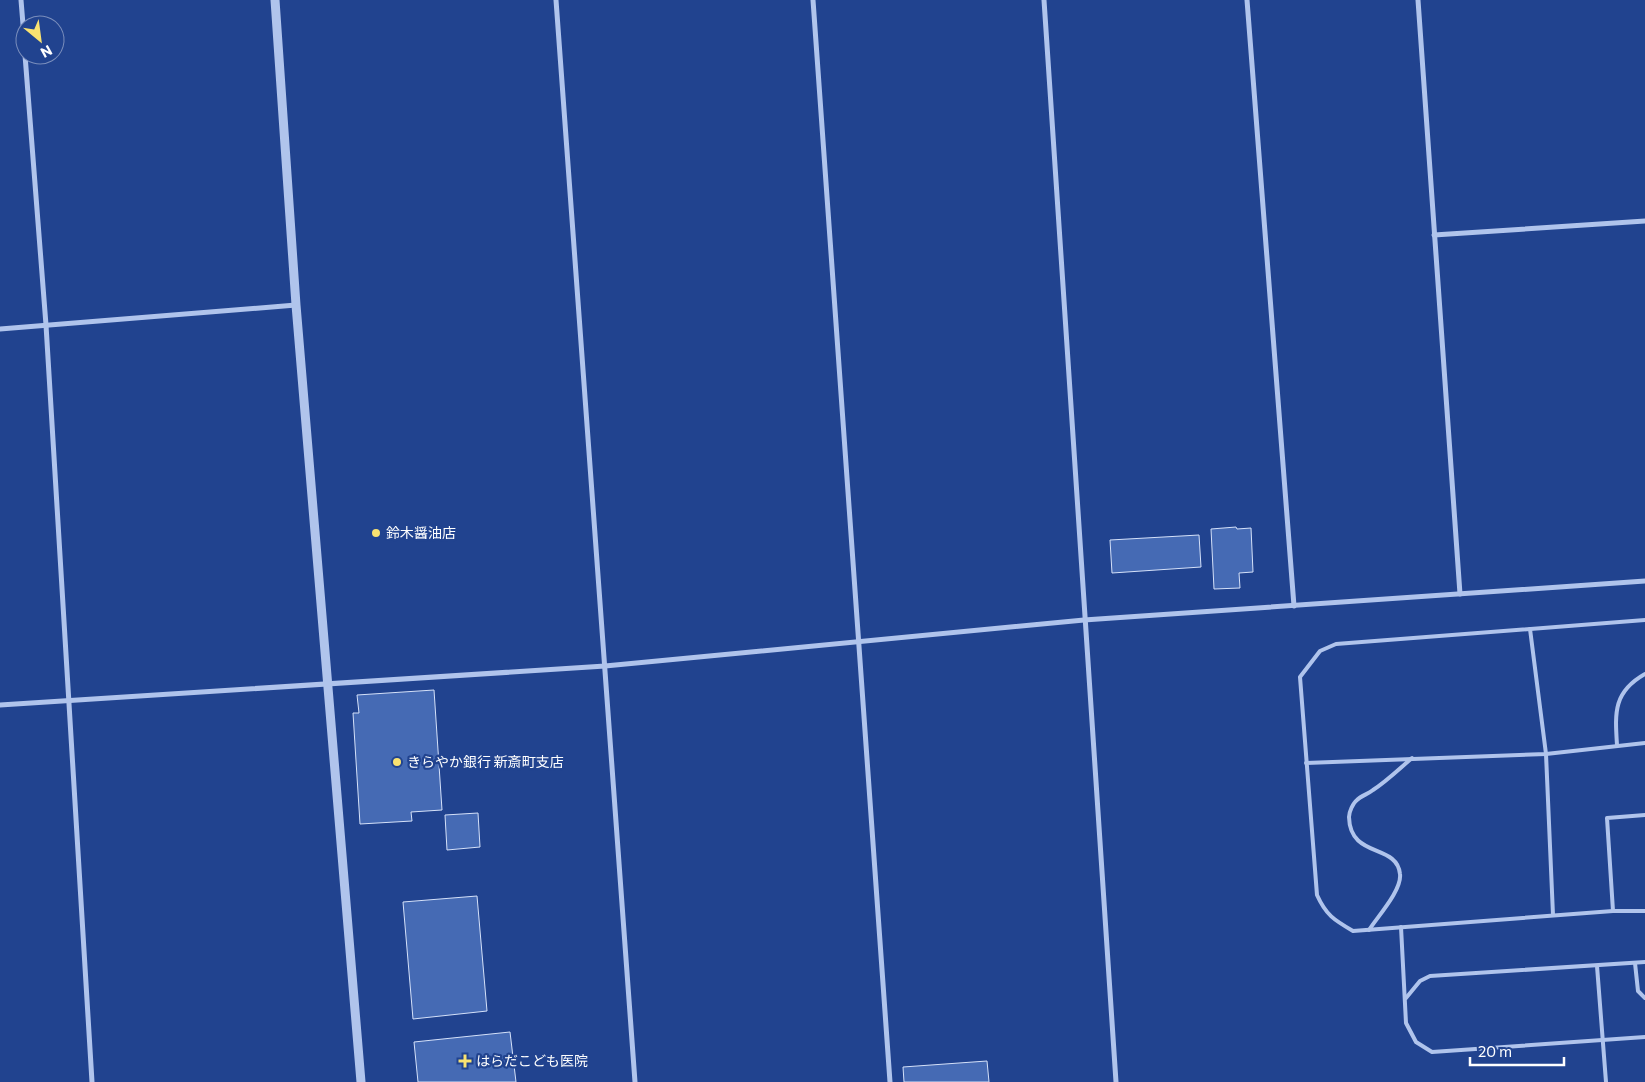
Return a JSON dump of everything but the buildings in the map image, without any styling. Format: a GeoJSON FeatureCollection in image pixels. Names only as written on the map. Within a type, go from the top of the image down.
{"type":"FeatureCollection","features":[{"type":"Feature","properties":{"kind":"street"},"geometry":{"type":"LineString","coordinates":[[21,0],[22,15]]}},
{"type":"Feature","properties":{"kind":"street"},"geometry":{"type":"LineString","coordinates":[[275,0],[296,305],[326,682],[361,1082]]}},
{"type":"Feature","properties":{"kind":"street"},"geometry":{"type":"LineString","coordinates":[[556,0],[635,1082]]}},
{"type":"Feature","properties":{"kind":"street"},"geometry":{"type":"LineString","coordinates":[[813,0],[890,1082]]}},
{"type":"Feature","properties":{"kind":"street"},"geometry":{"type":"LineString","coordinates":[[1044,0],[1116,1082]]}},
{"type":"Feature","properties":{"kind":"street"},"geometry":{"type":"LineString","coordinates":[[1247,0],[1294,606]]}},
{"type":"Feature","properties":{"kind":"street"},"geometry":{"type":"LineString","coordinates":[[1418,0],[1460,594]]}},
{"type":"Feature","properties":{"kind":"street"},"geometry":{"type":"LineString","coordinates":[[27,65],[46,325],[92,1082]]}},
{"type":"Feature","properties":{"kind":"street"},"geometry":{"type":"LineString","coordinates":[[1434,235],[1645,221]]}},
{"type":"Feature","properties":{"kind":"street"},"geometry":{"type":"LineString","coordinates":[[0,329],[296,305]]}},
{"type":"Feature","properties":{"kind":"street"},"geometry":{"type":"LineString","coordinates":[[0,705],[326,682],[605,666],[1084,620],[1645,581]]}},
{"type":"Feature","properties":{"kind":"lane"},"geometry":{"type":"LineString","coordinates":[[1645,620],[1336,644],[1320,651],[1300,677],[1317,895],[1324,910],[1336,921],[1353,931],[1613,911],[1645,911]]}},
{"type":"Feature","properties":{"kind":"lane"},"geometry":{"type":"LineString","coordinates":[[1530,629],[1546,754],[1553,916]]}},
{"type":"Feature","properties":{"kind":"lane"},"geometry":{"type":"LineString","coordinates":[[1617,745],[1615,712],[1621,696],[1636,679],[1645,674]]}},
{"type":"Feature","properties":{"kind":"lane"},"geometry":{"type":"LineString","coordinates":[[1306,763],[1413,757],[1546,754],[1645,743]]}},
{"type":"Feature","properties":{"kind":"lane"},"geometry":{"type":"LineString","coordinates":[[1369,930],[1398,889],[1401,874],[1396,862],[1380,851],[1366,848],[1352,834],[1348,814],[1356,800],[1373,791],[1413,757]]}},
{"type":"Feature","properties":{"kind":"lane"},"geometry":{"type":"LineString","coordinates":[[1613,911],[1607,818],[1645,816]]}},
{"type":"Feature","properties":{"kind":"lane"},"geometry":{"type":"LineString","coordinates":[[1401,927],[1406,1023],[1416,1042],[1432,1052],[1645,1037]]}},
{"type":"Feature","properties":{"kind":"lane"},"geometry":{"type":"LineString","coordinates":[[1406,998],[1420,981],[1430,976],[1645,962]]}},
{"type":"Feature","properties":{"kind":"lane"},"geometry":{"type":"LineString","coordinates":[[1635,963],[1638,991],[1645,998]]}},
{"type":"Feature","properties":{"kind":"lane"},"geometry":{"type":"LineString","coordinates":[[1597,966],[1606,1082]]}},
{"type":"Feature","properties":{"kind":"place","name":"鈴木醤油店"},"geometry":{"type":"Point","coordinates":[376,533]}},
{"type":"Feature","properties":{"kind":"place","name":"きらやか銀行 新斎町支店"},"geometry":{"type":"Point","coordinates":[397,762]}},
{"type":"Feature","properties":{"kind":"place","name":"はらだこども医院"},"geometry":{"type":"Point","coordinates":[465,1061]}}]}
